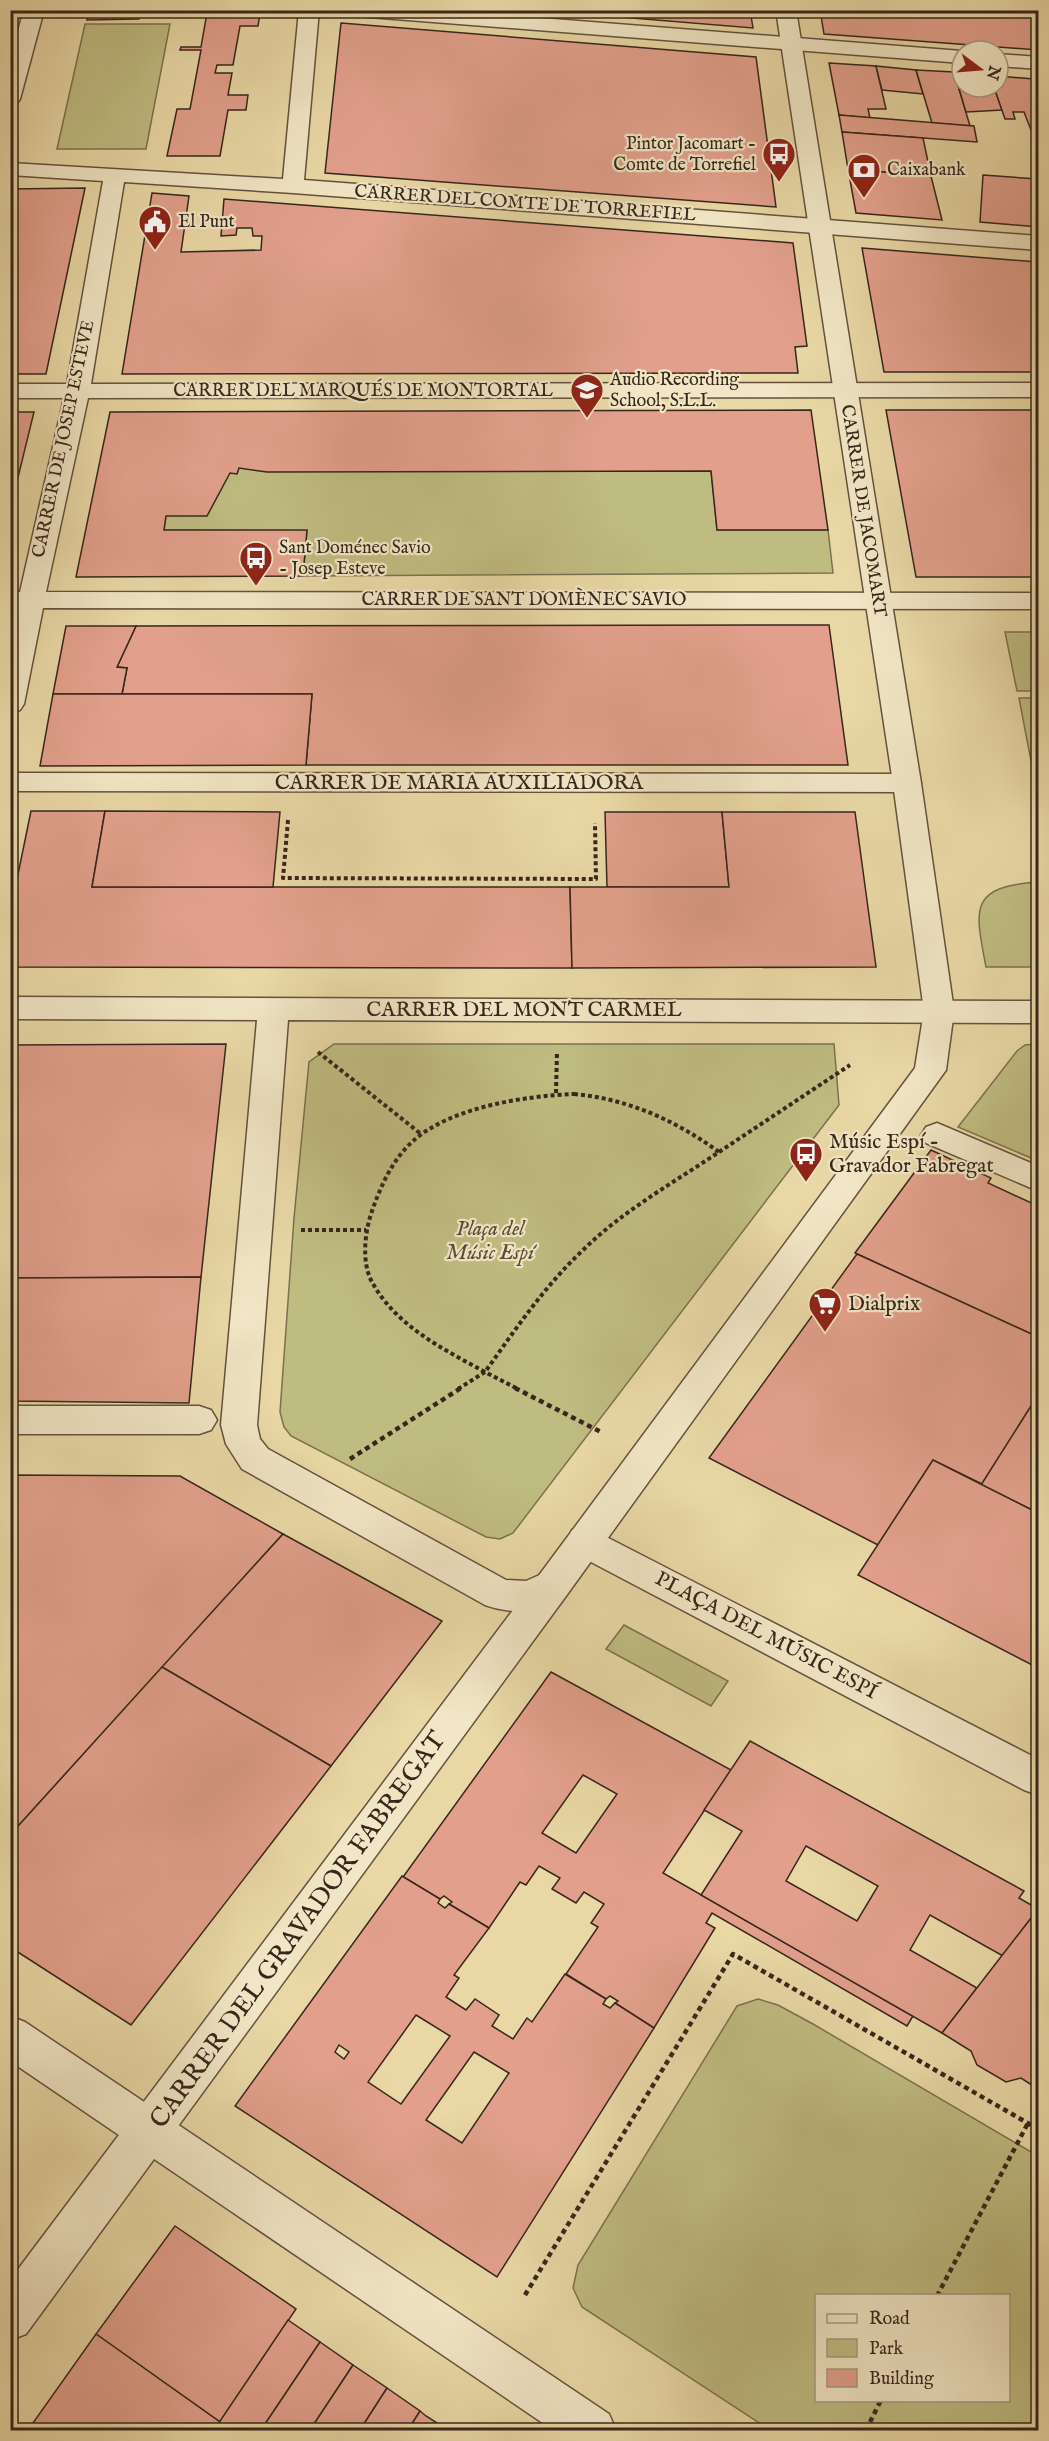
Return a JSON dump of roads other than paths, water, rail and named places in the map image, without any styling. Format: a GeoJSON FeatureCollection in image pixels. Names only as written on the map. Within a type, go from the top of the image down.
{"type":"FeatureCollection","features":[{"type":"Feature","properties":{"kind":"street"},"geometry":{"type":"LineString","coordinates":[[10,99],[34,10]]}},
{"type":"Feature","properties":{"kind":"street"},"geometry":{"type":"LineString","coordinates":[[293,186],[309,10]]}},
{"type":"Feature","properties":{"kind":"street"},"geometry":{"type":"LineString","coordinates":[[356,10],[950,56]]}},
{"type":"Feature","properties":{"kind":"street","name":"CARRER DE JACOMART"},"geometry":{"type":"LineString","coordinates":[[786,10],[907,783],[939,1011]]}},
{"type":"Feature","properties":{"kind":"street"},"geometry":{"type":"LineString","coordinates":[[1010,61],[1038,63]]}},
{"type":"Feature","properties":{"kind":"street","name":"CARRER DEL COMTE DE TORREFIEL"},"geometry":{"type":"LineString","coordinates":[[10,169],[293,186],[1038,243]]}},
{"type":"Feature","properties":{"kind":"street","name":"CARRER DE JOSEP ESTEVE"},"geometry":{"type":"LineString","coordinates":[[10,704],[21,600],[78,390],[115,174]]}},
{"type":"Feature","properties":{"kind":"street","name":"CARRER DEL MARQUÉS DE MONTORTAL"},"geometry":{"type":"LineString","coordinates":[[10,391],[1038,390]]}},
{"type":"Feature","properties":{"kind":"street","name":"CARRER DE SANT DOMÈNEC SAVIO"},"geometry":{"type":"LineString","coordinates":[[21,600],[1038,601]]}},
{"type":"Feature","properties":{"kind":"street","name":"CARRER DE MARIA AUXILIADORA"},"geometry":{"type":"LineString","coordinates":[[10,782],[907,783]]}},
{"type":"Feature","properties":{"kind":"street","name":"CARRER DEL MONT CARMEL"},"geometry":{"type":"LineString","coordinates":[[10,1008],[1038,1012]]}},
{"type":"Feature","properties":{"kind":"street"},"geometry":{"type":"LineString","coordinates":[[273,1010],[239,1425],[244,1444],[255,1459],[498,1594],[519,1599],[534,1596],[553,1585]]}},
{"type":"Feature","properties":{"kind":"street"},"geometry":{"type":"LineString","coordinates":[[585,1541],[930,1070],[939,1011]]}},
{"type":"Feature","properties":{"kind":"street"},"geometry":{"type":"LineString","coordinates":[[938,1135],[1038,1179]]}},
{"type":"Feature","properties":{"kind":"street"},"geometry":{"type":"LineString","coordinates":[[10,1420],[199,1420]]}},
{"type":"Feature","properties":{"kind":"street","name":"CARRER DEL GRAVADOR FABREGAT"},"geometry":{"type":"LineString","coordinates":[[10,2318],[585,1541]]}},
{"type":"Feature","properties":{"kind":"street","name":"PLAÇA DEL MÚSIC ESPÍ"},"geometry":{"type":"LineString","coordinates":[[585,1541],[1038,1778]]}},
{"type":"Feature","properties":{"kind":"street"},"geometry":{"type":"LineString","coordinates":[[10,2036],[593,2430]]}},
{"type":"Feature","properties":{"kind":"place","name":"Pintor Jacomart - Comte de Torrefiel"},"geometry":{"type":"Point","coordinates":[779,183]}},
{"type":"Feature","properties":{"kind":"place","name":"Caixabank"},"geometry":{"type":"Point","coordinates":[864,199]}},
{"type":"Feature","properties":{"kind":"place","name":"El Punt"},"geometry":{"type":"Point","coordinates":[155,251]}},
{"type":"Feature","properties":{"kind":"place","name":"Audio Recording School, S.L.L."},"geometry":{"type":"Point","coordinates":[587,419]}},
{"type":"Feature","properties":{"kind":"place","name":"Sant Doménec Savio - Josep Esteve"},"geometry":{"type":"Point","coordinates":[256,587]}},
{"type":"Feature","properties":{"kind":"place","name":"Músic Espí - Gravador Fabregat"},"geometry":{"type":"Point","coordinates":[806,1183]}},
{"type":"Feature","properties":{"kind":"place","name":"Dialprix"},"geometry":{"type":"Point","coordinates":[825,1333]}},
{"type":"Feature","properties":{"kind":"park label","name":"Plaça del Músic Espí"},"geometry":{"type":"Point","coordinates":[490,1241]}}]}
